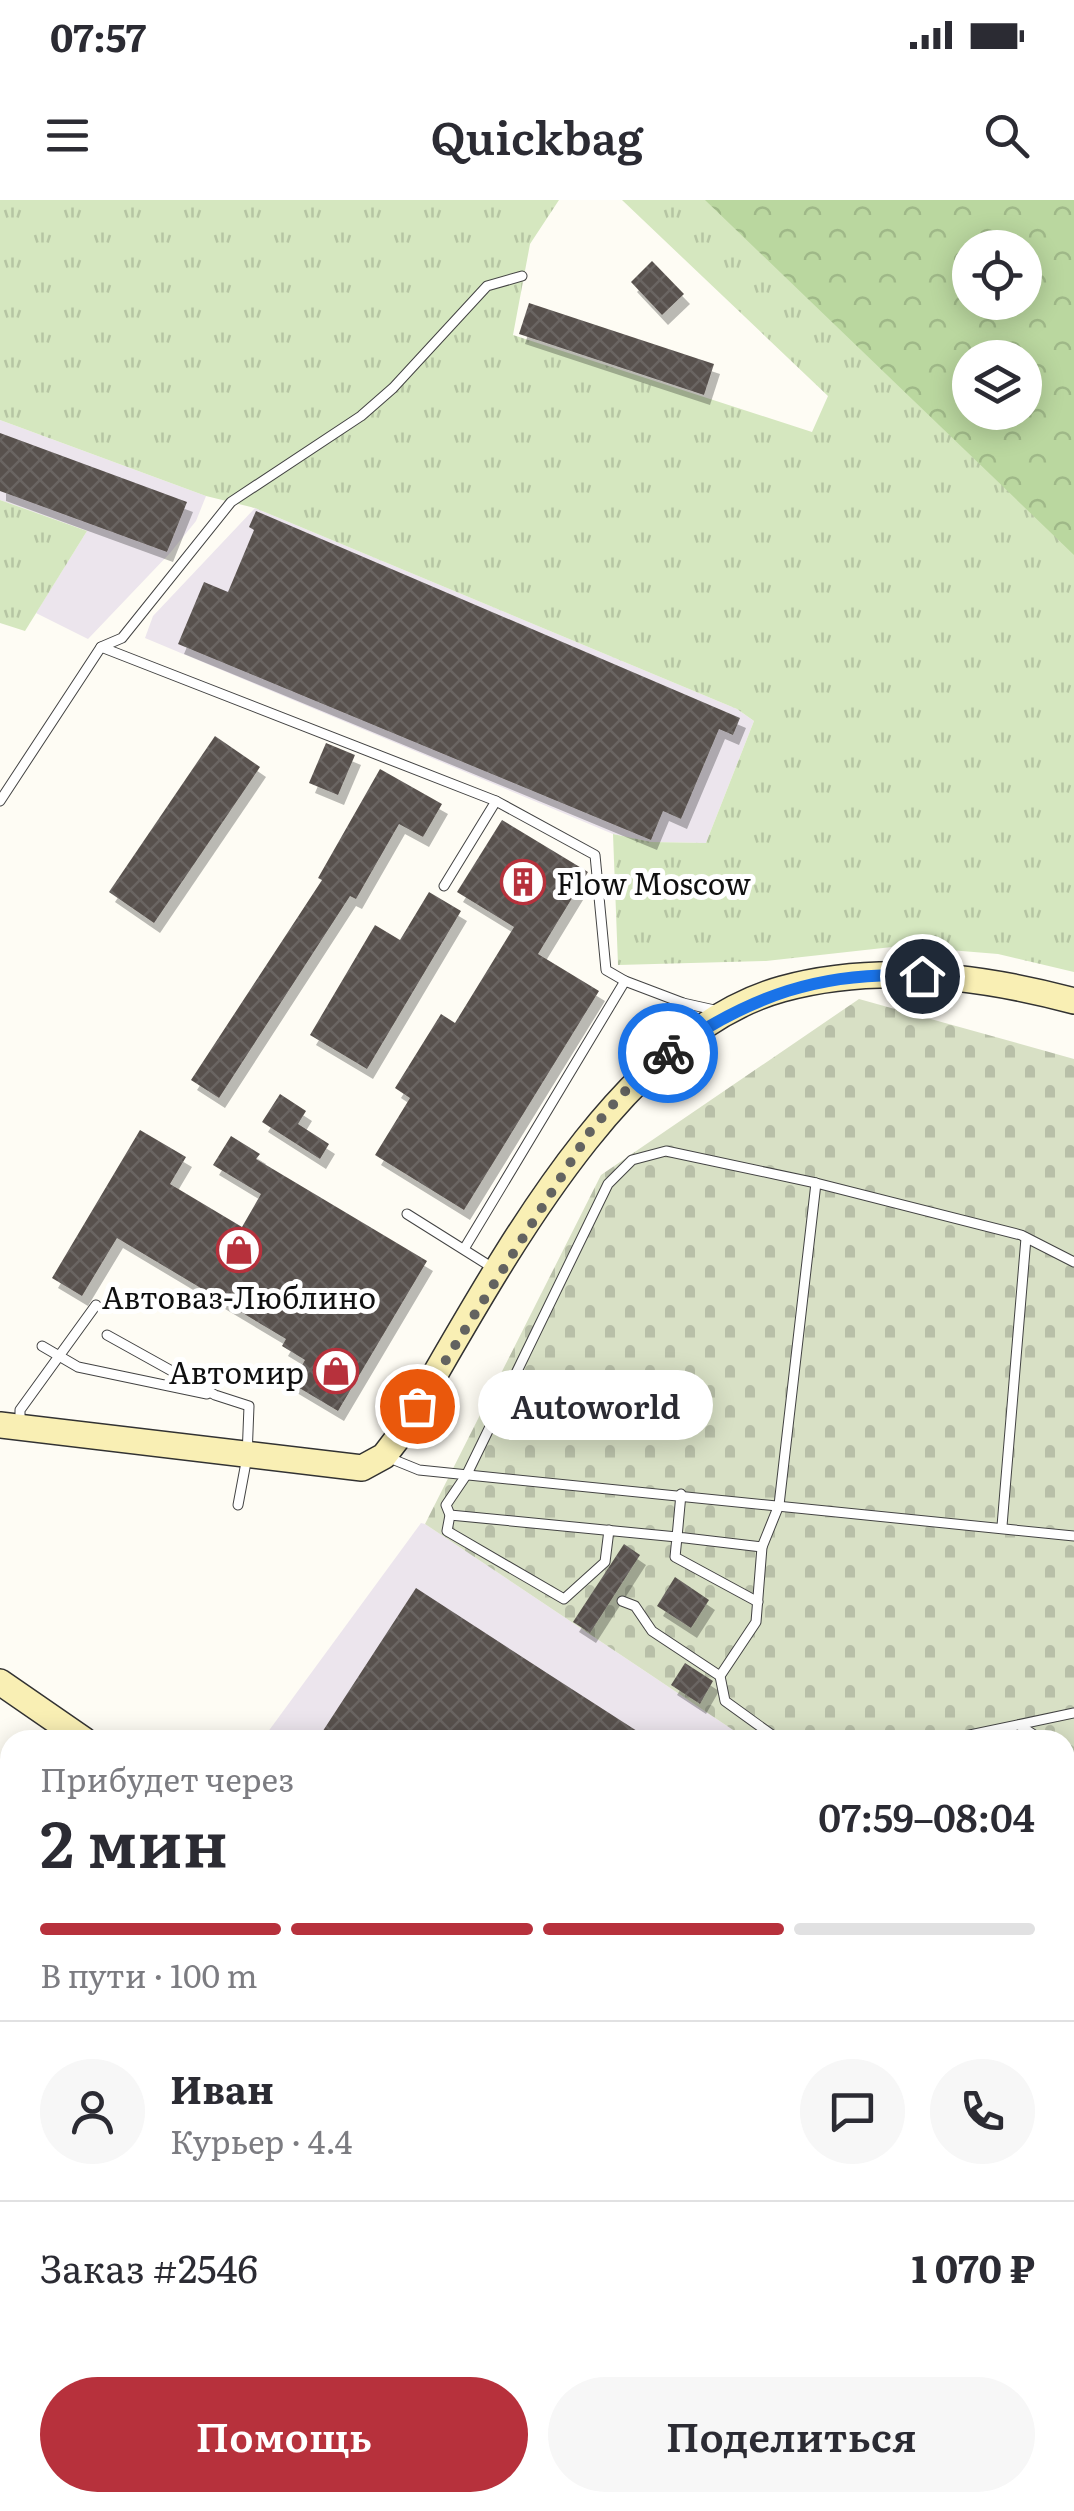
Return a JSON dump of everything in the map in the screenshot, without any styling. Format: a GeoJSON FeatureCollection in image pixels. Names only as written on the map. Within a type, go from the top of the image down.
{"type":"FeatureCollection","features":[{"type":"Feature","properties":{"kind":"street"},"geometry":{"type":"LineString","coordinates":[[10,1426],[342,1469],[362,1468],[384,1456],[589,1133],[656,1062],[696,1033],[728,1013],[781,989],[892,974],[1019,986],[1074,1001]]}},
{"type":"Feature","properties":{"kind":"street"},"geometry":{"type":"LineString","coordinates":[[0,1682],[70,1730]]}},
{"type":"Feature","properties":{"kind":"lane"},"geometry":{"type":"LineString","coordinates":[[0,801],[101,646],[122,638],[231,502],[361,416],[393,388],[486,286],[522,276]]}},
{"type":"Feature","properties":{"kind":"lane"},"geometry":{"type":"LineString","coordinates":[[101,646],[496,801],[594,855],[606,970],[682,1003],[728,1013]]}},
{"type":"Feature","properties":{"kind":"lane"},"geometry":{"type":"LineString","coordinates":[[444,886],[496,801]]}},
{"type":"Feature","properties":{"kind":"lane"},"geometry":{"type":"LineString","coordinates":[[464,1249],[625,980]]}},
{"type":"Feature","properties":{"kind":"lane"},"geometry":{"type":"LineString","coordinates":[[682,1003],[696,1033]]}},
{"type":"Feature","properties":{"kind":"lane"},"geometry":{"type":"LineString","coordinates":[[609,1530],[605,1562],[564,1599],[447,1531],[450,1515],[446,1505],[467,1474],[608,1184],[632,1160],[666,1151],[816,1183],[1026,1238],[1074,1262]]}},
{"type":"Feature","properties":{"kind":"lane"},"geometry":{"type":"LineString","coordinates":[[720,1676],[756,1622],[762,1547],[779,1506],[816,1183]]}},
{"type":"Feature","properties":{"kind":"lane"},"geometry":{"type":"LineString","coordinates":[[406,1214],[498,1271]]}},
{"type":"Feature","properties":{"kind":"lane"},"geometry":{"type":"LineString","coordinates":[[1002,1526],[1026,1238]]}},
{"type":"Feature","properties":{"kind":"lane"},"geometry":{"type":"LineString","coordinates":[[10,1426],[56,1355],[96,1305]]}},
{"type":"Feature","properties":{"kind":"lane"},"geometry":{"type":"LineString","coordinates":[[107,1335],[215,1395]]}},
{"type":"Feature","properties":{"kind":"lane"},"geometry":{"type":"LineString","coordinates":[[42,1346],[78,1367],[129,1381],[215,1395],[248,1406],[248,1457],[238,1505]]}},
{"type":"Feature","properties":{"kind":"lane"},"geometry":{"type":"LineString","coordinates":[[384,1456],[406,1468],[1074,1536]]}},
{"type":"Feature","properties":{"kind":"lane"},"geometry":{"type":"LineString","coordinates":[[680,1494],[675,1557],[758,1602]]}},
{"type":"Feature","properties":{"kind":"lane"},"geometry":{"type":"LineString","coordinates":[[450,1515],[762,1547]]}},
{"type":"Feature","properties":{"kind":"lane"},"geometry":{"type":"LineString","coordinates":[[622,1600],[635,1606],[652,1631],[720,1676],[726,1701],[765,1730]]}},
{"type":"Feature","properties":{"kind":"lane"},"geometry":{"type":"LineString","coordinates":[[992,1730],[1074,1713]]}},
{"type":"Feature","properties":{"kind":"lane"},"geometry":{"type":"LineString","coordinates":[[1020,1724],[1028,1730]]}},
{"type":"Feature","properties":{"kind":"shaded area"},"geometry":{"type":"Polygon","coordinates":[[[0,420],[206,496],[196,521],[170,553],[88,639],[36,613],[87,531],[0,500],[0,420]]]}},
{"type":"Feature","properties":{"kind":"shaded area"},"geometry":{"type":"Polygon","coordinates":[[[255,508],[737,709],[754,721],[706,843],[651,842],[613,834],[145,638],[153,616],[255,508]]]}},
{"type":"Feature","properties":{"kind":"shaded area"},"geometry":{"type":"Polygon","coordinates":[[[421,1523],[733,1730],[269,1730],[421,1523]]]}},
{"type":"Feature","properties":{"kind":"green space"},"geometry":{"type":"Polygon","coordinates":[[[0,200],[559,200],[530,244],[513,335],[812,432],[828,396],[622,200],[1074,200],[1074,972],[998,954],[901,946],[766,961],[618,965],[613,834],[651,842],[706,843],[754,721],[737,709],[255,508],[206,496],[0,420],[0,200]]]}},
{"type":"Feature","properties":{"kind":"green space"},"geometry":{"type":"Polygon","coordinates":[[[705,200],[1074,200],[1074,555],[705,200]]]}},
{"type":"Feature","properties":{"kind":"green space"},"geometry":{"type":"Polygon","coordinates":[[[0,500],[87,531],[25,631],[0,623],[0,500]]]}},
{"type":"Feature","properties":{"kind":"green space"},"geometry":{"type":"Polygon","coordinates":[[[859,999],[1074,1059],[1074,1730],[733,1730],[425,1524],[601,1175],[859,999]]]}},
{"type":"Feature","properties":{"kind":"building"},"geometry":{"type":"Polygon","coordinates":[[[652,261],[684,294],[662,315],[631,282],[652,261]]]}},
{"type":"Feature","properties":{"kind":"building"},"geometry":{"type":"Polygon","coordinates":[[[529,303],[714,364],[704,395],[519,334],[529,303]]]}},
{"type":"Feature","properties":{"kind":"building"},"geometry":{"type":"Polygon","coordinates":[[[0,433],[187,502],[167,552],[0,491],[0,433]]]}},
{"type":"Feature","properties":{"kind":"building"},"geometry":{"type":"Polygon","coordinates":[[[256,511],[740,718],[733,735],[719,729],[681,819],[663,811],[651,840],[178,644],[204,582],[228,592],[254,530],[249,527],[256,511]]]}},
{"type":"Feature","properties":{"kind":"building"},"geometry":{"type":"Polygon","coordinates":[[[215,736],[260,767],[154,923],[109,892],[215,736]]]}},
{"type":"Feature","properties":{"kind":"building"},"geometry":{"type":"Polygon","coordinates":[[[326,743],[355,755],[338,795],[309,783],[326,743]]]}},
{"type":"Feature","properties":{"kind":"building"},"geometry":{"type":"Polygon","coordinates":[[[380,769],[442,804],[423,837],[399,824],[356,899],[350,896],[219,1098],[191,1080],[322,880],[318,878],[380,769]]]}},
{"type":"Feature","properties":{"kind":"building"},"geometry":{"type":"Polygon","coordinates":[[[502,820],[588,872],[538,954],[599,991],[464,1210],[375,1155],[410,1098],[395,1088],[441,1014],[455,1023],[514,927],[457,892],[502,820]]]}},
{"type":"Feature","properties":{"kind":"building"},"geometry":{"type":"Polygon","coordinates":[[[429,892],[461,911],[367,1069],[310,1035],[375,925],[400,940],[429,892]]]}},
{"type":"Feature","properties":{"kind":"building"},"geometry":{"type":"Polygon","coordinates":[[[280,1094],[306,1111],[298,1124],[329,1144],[320,1159],[262,1122],[280,1094]]]}},
{"type":"Feature","properties":{"kind":"building"},"geometry":{"type":"Polygon","coordinates":[[[140,1130],[186,1157],[170,1184],[242,1227],[261,1194],[213,1165],[231,1136],[260,1154],[256,1159],[427,1261],[338,1411],[291,1383],[305,1360],[282,1346],[286,1339],[117,1238],[82,1296],[52,1278],[140,1130]]]}},
{"type":"Feature","properties":{"kind":"building"},"geometry":{"type":"Polygon","coordinates":[[[624,1544],[640,1555],[590,1633],[573,1622],[624,1544]]]}},
{"type":"Feature","properties":{"kind":"building"},"geometry":{"type":"Polygon","coordinates":[[[675,1577],[709,1600],[691,1628],[657,1606],[675,1577]]]}},
{"type":"Feature","properties":{"kind":"building"},"geometry":{"type":"Polygon","coordinates":[[[416,1588],[635,1730],[324,1730],[416,1588]]]}},
{"type":"Feature","properties":{"kind":"building"},"geometry":{"type":"Polygon","coordinates":[[[685,1663],[713,1681],[700,1704],[671,1685],[685,1663]]]}},
{"type":"Feature","properties":{"kind":"way so far"},"geometry":{"type":"LineString","coordinates":[[417,1406],[498,1271],[589,1133],[622,1094],[668,1053]]}},
{"type":"Feature","properties":{"kind":"place","name":"Flow Moscow"},"geometry":{"type":"Point","coordinates":[523,882]}},
{"type":"Feature","properties":{"kind":"place","name":"Автоваз-Люблино"},"geometry":{"type":"Point","coordinates":[239,1250]}},
{"type":"Feature","properties":{"kind":"place","name":"Автомир"},"geometry":{"type":"Point","coordinates":[336,1371]}},
{"type":"Feature","properties":{"kind":"place","name":"Autoworld"},"geometry":{"type":"Point","coordinates":[417,1406]}},
{"type":"Feature","properties":{"kind":"route"},"geometry":{"type":"LineString","coordinates":[[668,1053],[728,1013],[781,989],[892,974],[922,976]]}}]}
